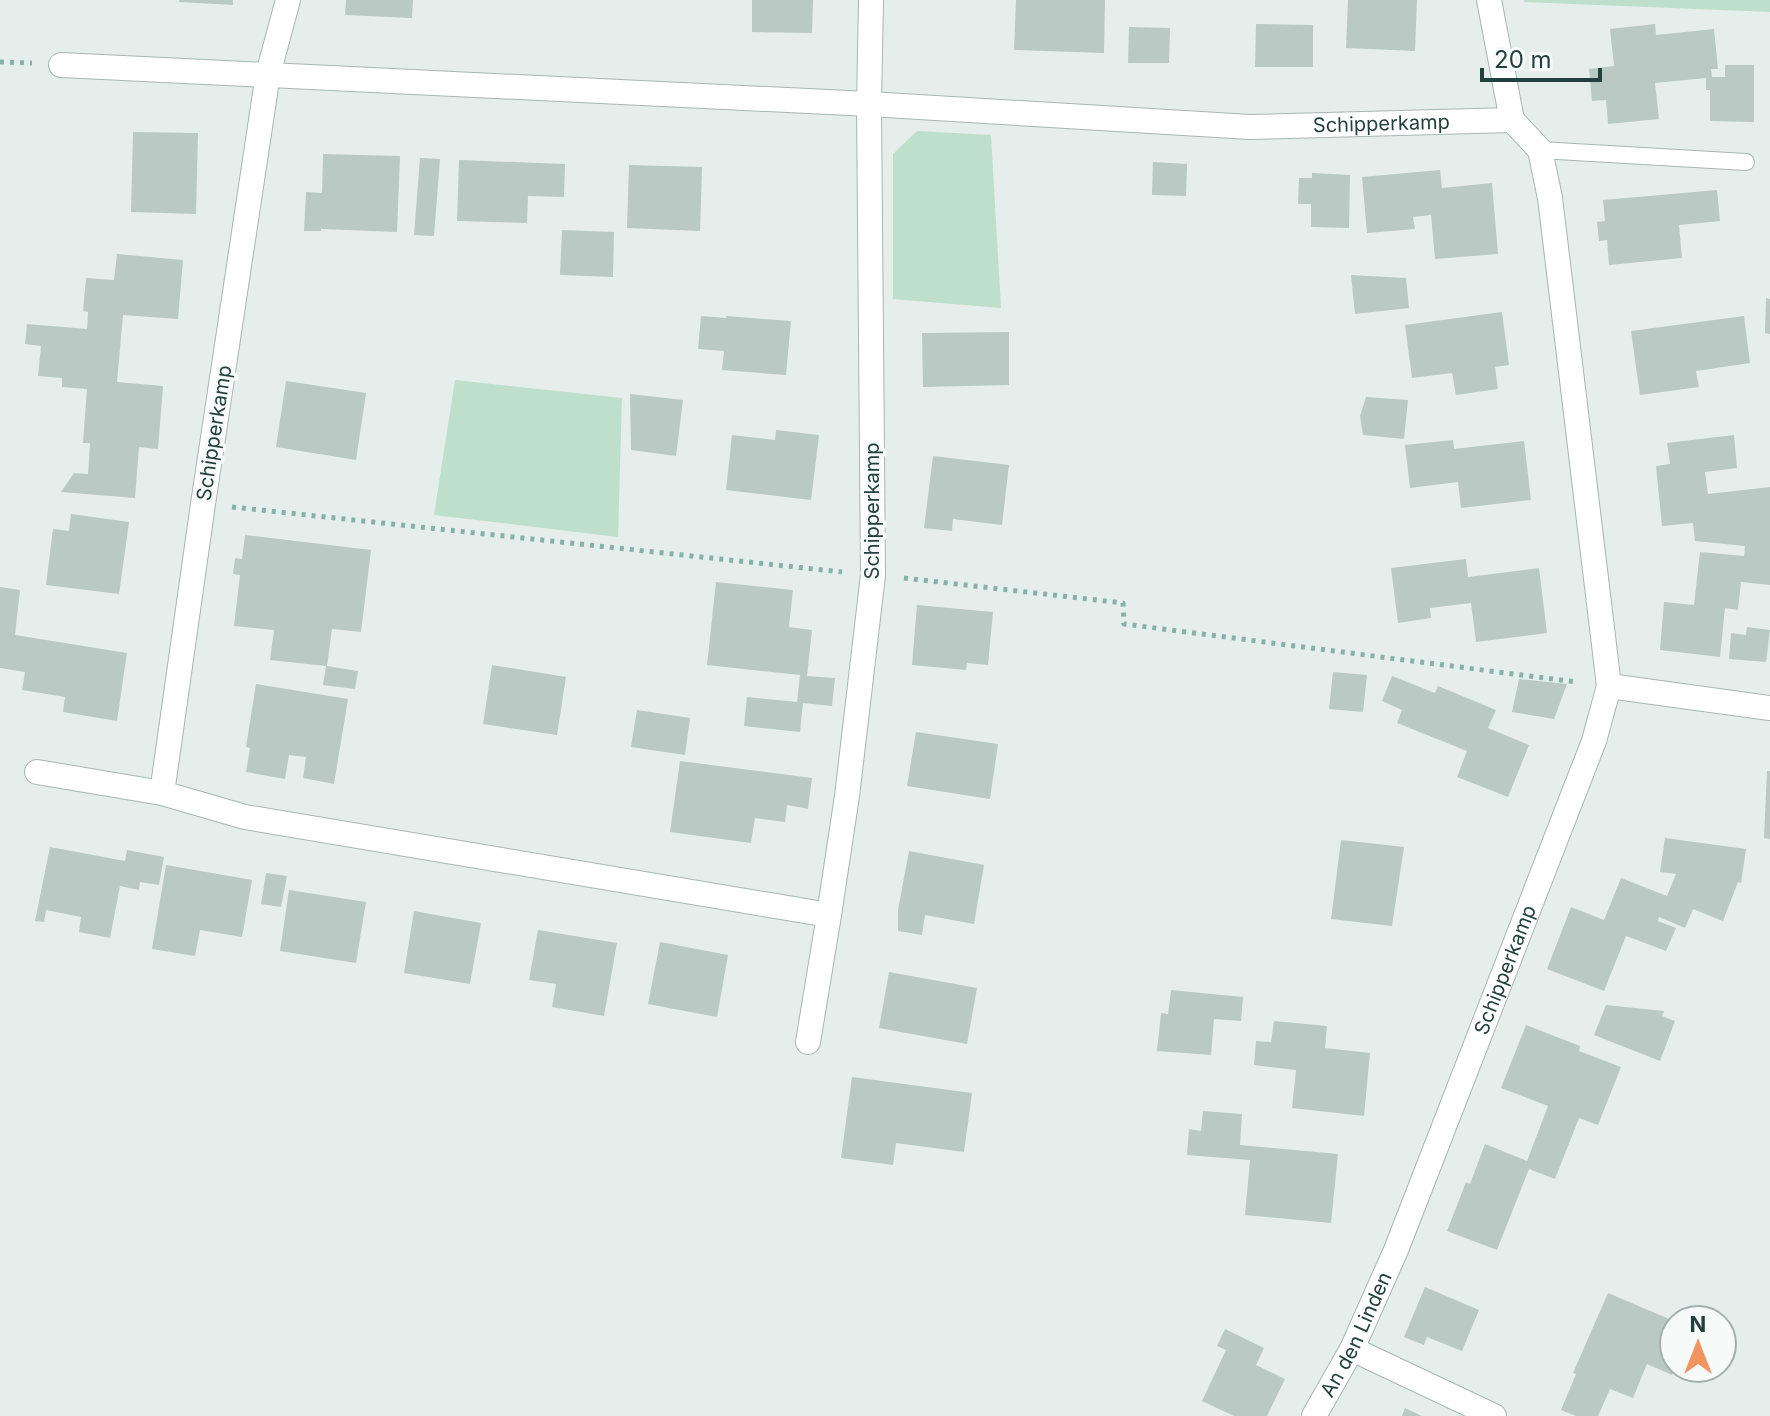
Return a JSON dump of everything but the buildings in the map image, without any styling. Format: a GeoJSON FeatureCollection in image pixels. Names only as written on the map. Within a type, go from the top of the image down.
{"type":"FeatureCollection","features":[{"type":"Feature","properties":{"kind":"street","name":"Schipperkamp"},"geometry":{"type":"LineString","coordinates":[[162,793],[268,74],[288,0]]}},
{"type":"Feature","properties":{"kind":"street","name":"Schipperkamp"},"geometry":{"type":"LineString","coordinates":[[808,1042],[847,796],[873,575],[871,0]]}},
{"type":"Feature","properties":{"kind":"street"},"geometry":{"type":"LineString","coordinates":[[1489,0],[1512,120],[1540,150]]}},
{"type":"Feature","properties":{"kind":"street","name":"Schipperkamp"},"geometry":{"type":"LineString","coordinates":[[61,65],[869,104],[1250,127],[1512,120]]}},
{"type":"Feature","properties":{"kind":"street","name":"Schipperkamp"},"geometry":{"type":"LineString","coordinates":[[1396,1250],[1594,741],[1609,686],[1550,198],[1540,150]]}},
{"type":"Feature","properties":{"kind":"street"},"geometry":{"type":"LineString","coordinates":[[1609,686],[1770,708]]}},
{"type":"Feature","properties":{"kind":"street"},"geometry":{"type":"LineString","coordinates":[[37,772],[162,793],[245,817],[829,915]]}},
{"type":"Feature","properties":{"kind":"street","name":"An den Linden"},"geometry":{"type":"LineString","coordinates":[[1314,1416],[1352,1349],[1396,1250]]}},
{"type":"Feature","properties":{"kind":"street"},"geometry":{"type":"LineString","coordinates":[[1352,1349],[1494,1416]]}},
{"type":"Feature","properties":{"kind":"lane"},"geometry":{"type":"LineString","coordinates":[[1540,150],[1746,162]]}},
{"type":"Feature","properties":{"kind":"path"},"geometry":{"type":"LineString","coordinates":[[203,504],[1123,603],[1124,624],[1609,686]]}},
{"type":"Feature","properties":{"kind":"green space"},"geometry":{"type":"Polygon","coordinates":[[[1770,0],[1770,12],[1524,2],[1770,0]]]}},
{"type":"Feature","properties":{"kind":"green space"},"geometry":{"type":"Polygon","coordinates":[[[917,131],[991,135],[1001,308],[893,299],[893,154],[917,131]]]}},
{"type":"Feature","properties":{"kind":"green space"},"geometry":{"type":"Polygon","coordinates":[[[455,380],[622,398],[618,537],[434,515],[455,380]]]}}]}
